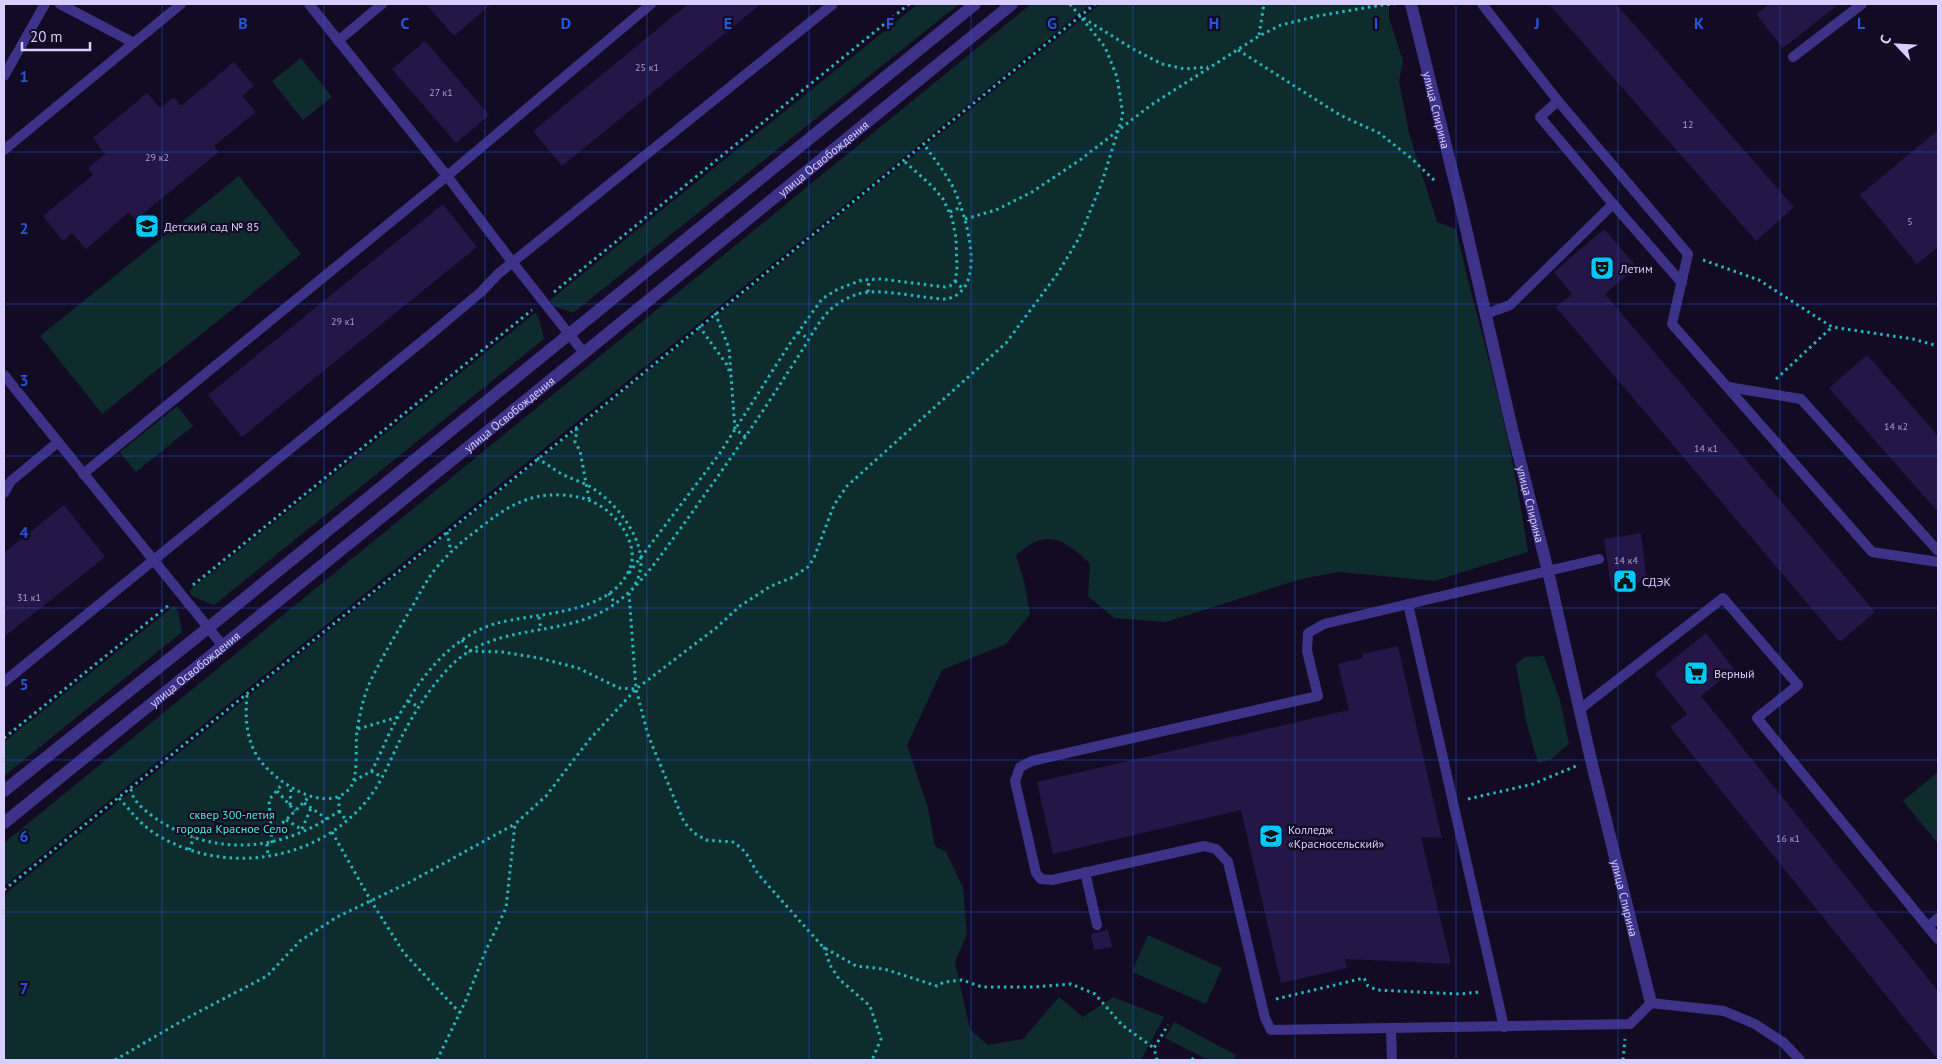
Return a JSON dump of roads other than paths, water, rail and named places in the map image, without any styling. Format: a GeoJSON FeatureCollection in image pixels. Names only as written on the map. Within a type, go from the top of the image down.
{"type":"FeatureCollection","features":[{"type":"Feature","properties":{"kind":"street","name":"улица Освобождения"},"geometry":{"type":"LineString","coordinates":[[4,792],[975,4]]}},
{"type":"Feature","properties":{"kind":"street","name":"улица Освобождения"},"geometry":{"type":"LineString","coordinates":[[4,823],[1012,4]]}},
{"type":"Feature","properties":{"kind":"street","name":"улица Спирина"},"geometry":{"type":"LineString","coordinates":[[1411,4],[1651,1003]]}},
{"type":"Feature","properties":{"kind":"lane"},"geometry":{"type":"LineString","coordinates":[[4,76],[44,4]]}},
{"type":"Feature","properties":{"kind":"lane"},"geometry":{"type":"LineString","coordinates":[[60,4],[134,43]]}},
{"type":"Feature","properties":{"kind":"lane"},"geometry":{"type":"LineString","coordinates":[[78,14],[84,4]]}},
{"type":"Feature","properties":{"kind":"lane"},"geometry":{"type":"LineString","coordinates":[[4,150],[181,4]]}},
{"type":"Feature","properties":{"kind":"lane"},"geometry":{"type":"LineString","coordinates":[[309,4],[447,176],[584,353]]}},
{"type":"Feature","properties":{"kind":"lane"},"geometry":{"type":"LineString","coordinates":[[338,40],[382,4]]}},
{"type":"Feature","properties":{"kind":"lane"},"geometry":{"type":"LineString","coordinates":[[83,474],[447,176],[651,4]]}},
{"type":"Feature","properties":{"kind":"lane"},"geometry":{"type":"LineString","coordinates":[[4,682],[432,334],[481,292],[498,274],[832,4]]}},
{"type":"Feature","properties":{"kind":"lane"},"geometry":{"type":"LineString","coordinates":[[1482,4],[1558,101],[1688,254],[1672,324],[1872,552],[1938,562]]}},
{"type":"Feature","properties":{"kind":"lane"},"geometry":{"type":"LineString","coordinates":[[1793,57],[1862,4]]}},
{"type":"Feature","properties":{"kind":"lane"},"geometry":{"type":"LineString","coordinates":[[1558,101],[1540,117],[1682,283]]}},
{"type":"Feature","properties":{"kind":"lane"},"geometry":{"type":"LineString","coordinates":[[1486,314],[1510,304],[1613,204]]}},
{"type":"Feature","properties":{"kind":"lane"},"geometry":{"type":"LineString","coordinates":[[4,375],[223,646]]}},
{"type":"Feature","properties":{"kind":"lane"},"geometry":{"type":"LineString","coordinates":[[1728,387],[1801,399],[1938,551]]}},
{"type":"Feature","properties":{"kind":"lane"},"geometry":{"type":"LineString","coordinates":[[4,493],[11,481],[58,442]]}},
{"type":"Feature","properties":{"kind":"lane"},"geometry":{"type":"LineString","coordinates":[[1599,559],[1324,624],[1308,633],[1306,650],[1318,696],[1032,761],[1020,767],[1015,781],[1036,873],[1041,879],[1052,880],[1204,846],[1216,849],[1228,862],[1265,1018],[1271,1030],[1630,1024],[1651,1003],[1724,1011],[1756,1024],[1784,1043],[1800,1060]]}},
{"type":"Feature","properties":{"kind":"lane"},"geometry":{"type":"LineString","coordinates":[[1580,709],[1723,598],[1798,685],[1757,718],[1938,939]]}},
{"type":"Feature","properties":{"kind":"lane"},"geometry":{"type":"LineString","coordinates":[[1408,604],[1504,1027]]}},
{"type":"Feature","properties":{"kind":"lane"},"geometry":{"type":"LineString","coordinates":[[1085,872],[1097,925]]}},
{"type":"Feature","properties":{"kind":"lane"},"geometry":{"type":"LineString","coordinates":[[1928,927],[1938,918]]}},
{"type":"Feature","properties":{"kind":"lane"},"geometry":{"type":"LineString","coordinates":[[1391,1029],[1392,1060]]}},
{"type":"Feature","properties":{"kind":"place","name":"Детский сад № 85"},"geometry":{"type":"Point","coordinates":[147,226]}},
{"type":"Feature","properties":{"kind":"place","name":"Летим"},"geometry":{"type":"Point","coordinates":[1602,268]}},
{"type":"Feature","properties":{"kind":"place","name":"СДЭК"},"geometry":{"type":"Point","coordinates":[1625,581]}},
{"type":"Feature","properties":{"kind":"place","name":"Верный"},"geometry":{"type":"Point","coordinates":[1696,673]}},
{"type":"Feature","properties":{"kind":"place","name":"Колледж «Красносельский»"},"geometry":{"type":"Point","coordinates":[1271,836]}},
{"type":"Feature","properties":{"kind":"park label","name":"сквер 300-летия города Красное Село"},"geometry":{"type":"Point","coordinates":[232,821]}}]}
